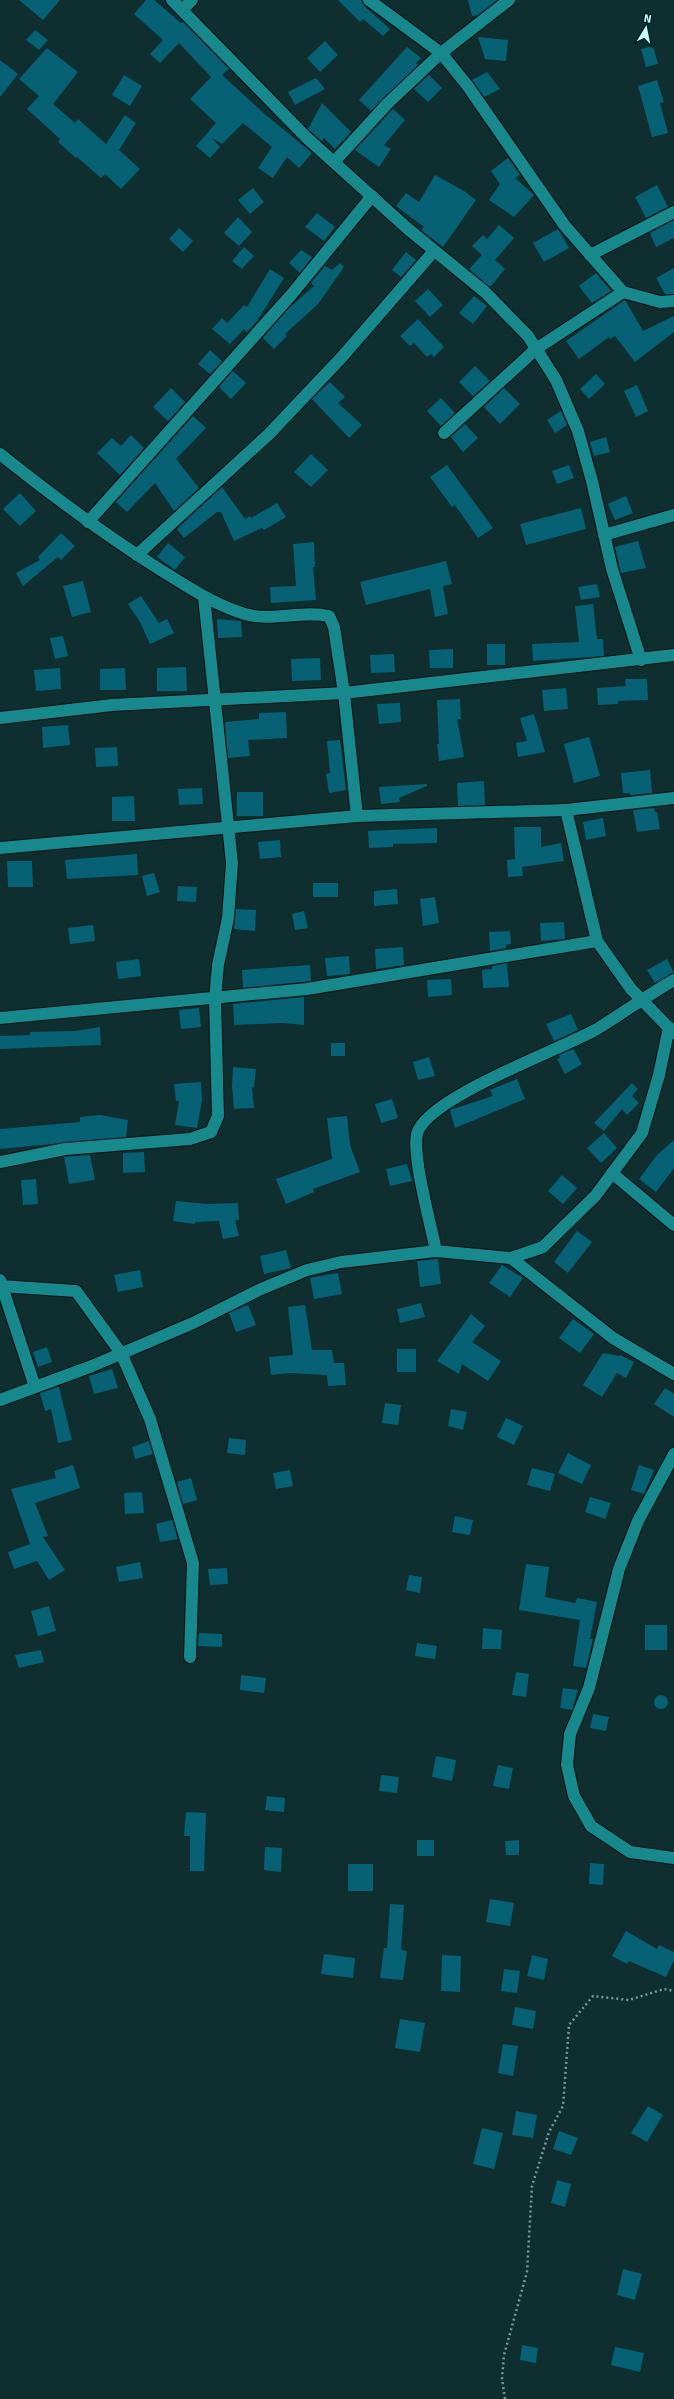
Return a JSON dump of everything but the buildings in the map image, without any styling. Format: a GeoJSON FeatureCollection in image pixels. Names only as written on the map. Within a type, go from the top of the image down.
{"type":"FeatureCollection","features":[{"type":"Feature","properties":{"kind":"street"},"geometry":{"type":"LineString","coordinates":[[172,0],[307,138],[434,251],[485,292],[528,336],[556,380],[578,431],[612,569],[641,660]]}},
{"type":"Feature","properties":{"kind":"street"},"geometry":{"type":"LineString","coordinates":[[182,10],[192,0]]}},
{"type":"Feature","properties":{"kind":"street"},"geometry":{"type":"LineString","coordinates":[[369,0],[441,53],[467,85],[565,226],[623,292],[660,302],[674,301]]}},
{"type":"Feature","properties":{"kind":"street"},"geometry":{"type":"LineString","coordinates":[[334,162],[388,103],[441,53],[509,0]]}},
{"type":"Feature","properties":{"kind":"street"},"geometry":{"type":"LineString","coordinates":[[88,522],[292,295],[372,196]]}},
{"type":"Feature","properties":{"kind":"street"},"geometry":{"type":"LineString","coordinates":[[590,255],[674,212]]}},
{"type":"Feature","properties":{"kind":"street"},"geometry":{"type":"LineString","coordinates":[[137,555],[269,434],[341,358],[434,251]]}},
{"type":"Feature","properties":{"kind":"street"},"geometry":{"type":"LineString","coordinates":[[444,433],[536,349],[623,292]]}},
{"type":"Feature","properties":{"kind":"street"},"geometry":{"type":"LineString","coordinates":[[0,454],[88,522],[204,597],[246,615],[275,616],[317,614],[329,616],[334,627],[344,693],[357,816]]}},
{"type":"Feature","properties":{"kind":"street"},"geometry":{"type":"LineString","coordinates":[[604,535],[674,515]]}},
{"type":"Feature","properties":{"kind":"street"},"geometry":{"type":"LineString","coordinates":[[0,1162],[65,1150],[190,1139],[211,1132],[218,1116],[216,999],[218,965],[228,918],[232,863],[204,597]]}},
{"type":"Feature","properties":{"kind":"street"},"geometry":{"type":"LineString","coordinates":[[0,718],[112,704],[344,693],[674,655]]}},
{"type":"Feature","properties":{"kind":"street"},"geometry":{"type":"LineString","coordinates":[[0,848],[357,816],[566,810],[674,798]]}},
{"type":"Feature","properties":{"kind":"street"},"geometry":{"type":"LineString","coordinates":[[0,1400],[193,1323],[261,1289],[307,1270],[341,1262],[436,1251],[511,1258],[543,1247],[596,1195],[642,1133],[671,1030],[641,999],[597,941],[566,810]]}},
{"type":"Feature","properties":{"kind":"street"},"geometry":{"type":"LineString","coordinates":[[0,1018],[216,999],[307,989],[597,941]]}},
{"type":"Feature","properties":{"kind":"street"},"geometry":{"type":"LineString","coordinates":[[436,1251],[416,1154],[417,1134],[424,1119],[459,1095],[596,1029],[641,999],[674,980]]}},
{"type":"Feature","properties":{"kind":"street"},"geometry":{"type":"LineString","coordinates":[[612,1174],[674,1225]]}},
{"type":"Feature","properties":{"kind":"street"},"geometry":{"type":"LineString","coordinates":[[511,1258],[613,1338],[674,1374]]}},
{"type":"Feature","properties":{"kind":"street"},"geometry":{"type":"LineString","coordinates":[[34,1387],[1,1284],[76,1291],[121,1353],[150,1419],[193,1563],[190,1657]]}},
{"type":"Feature","properties":{"kind":"street"},"geometry":{"type":"LineString","coordinates":[[674,1454],[638,1521],[619,1569],[589,1688],[570,1734],[568,1765],[574,1796],[591,1826],[630,1852],[674,1858]]}},
{"type":"Feature","properties":{"kind":"path"},"geometry":{"type":"LineString","coordinates":[[505,2399],[502,2379],[504,2355],[527,2272],[532,2186],[547,2138],[563,2106],[570,2025],[593,1996],[629,2000],[664,1989],[674,1991]]}}]}
